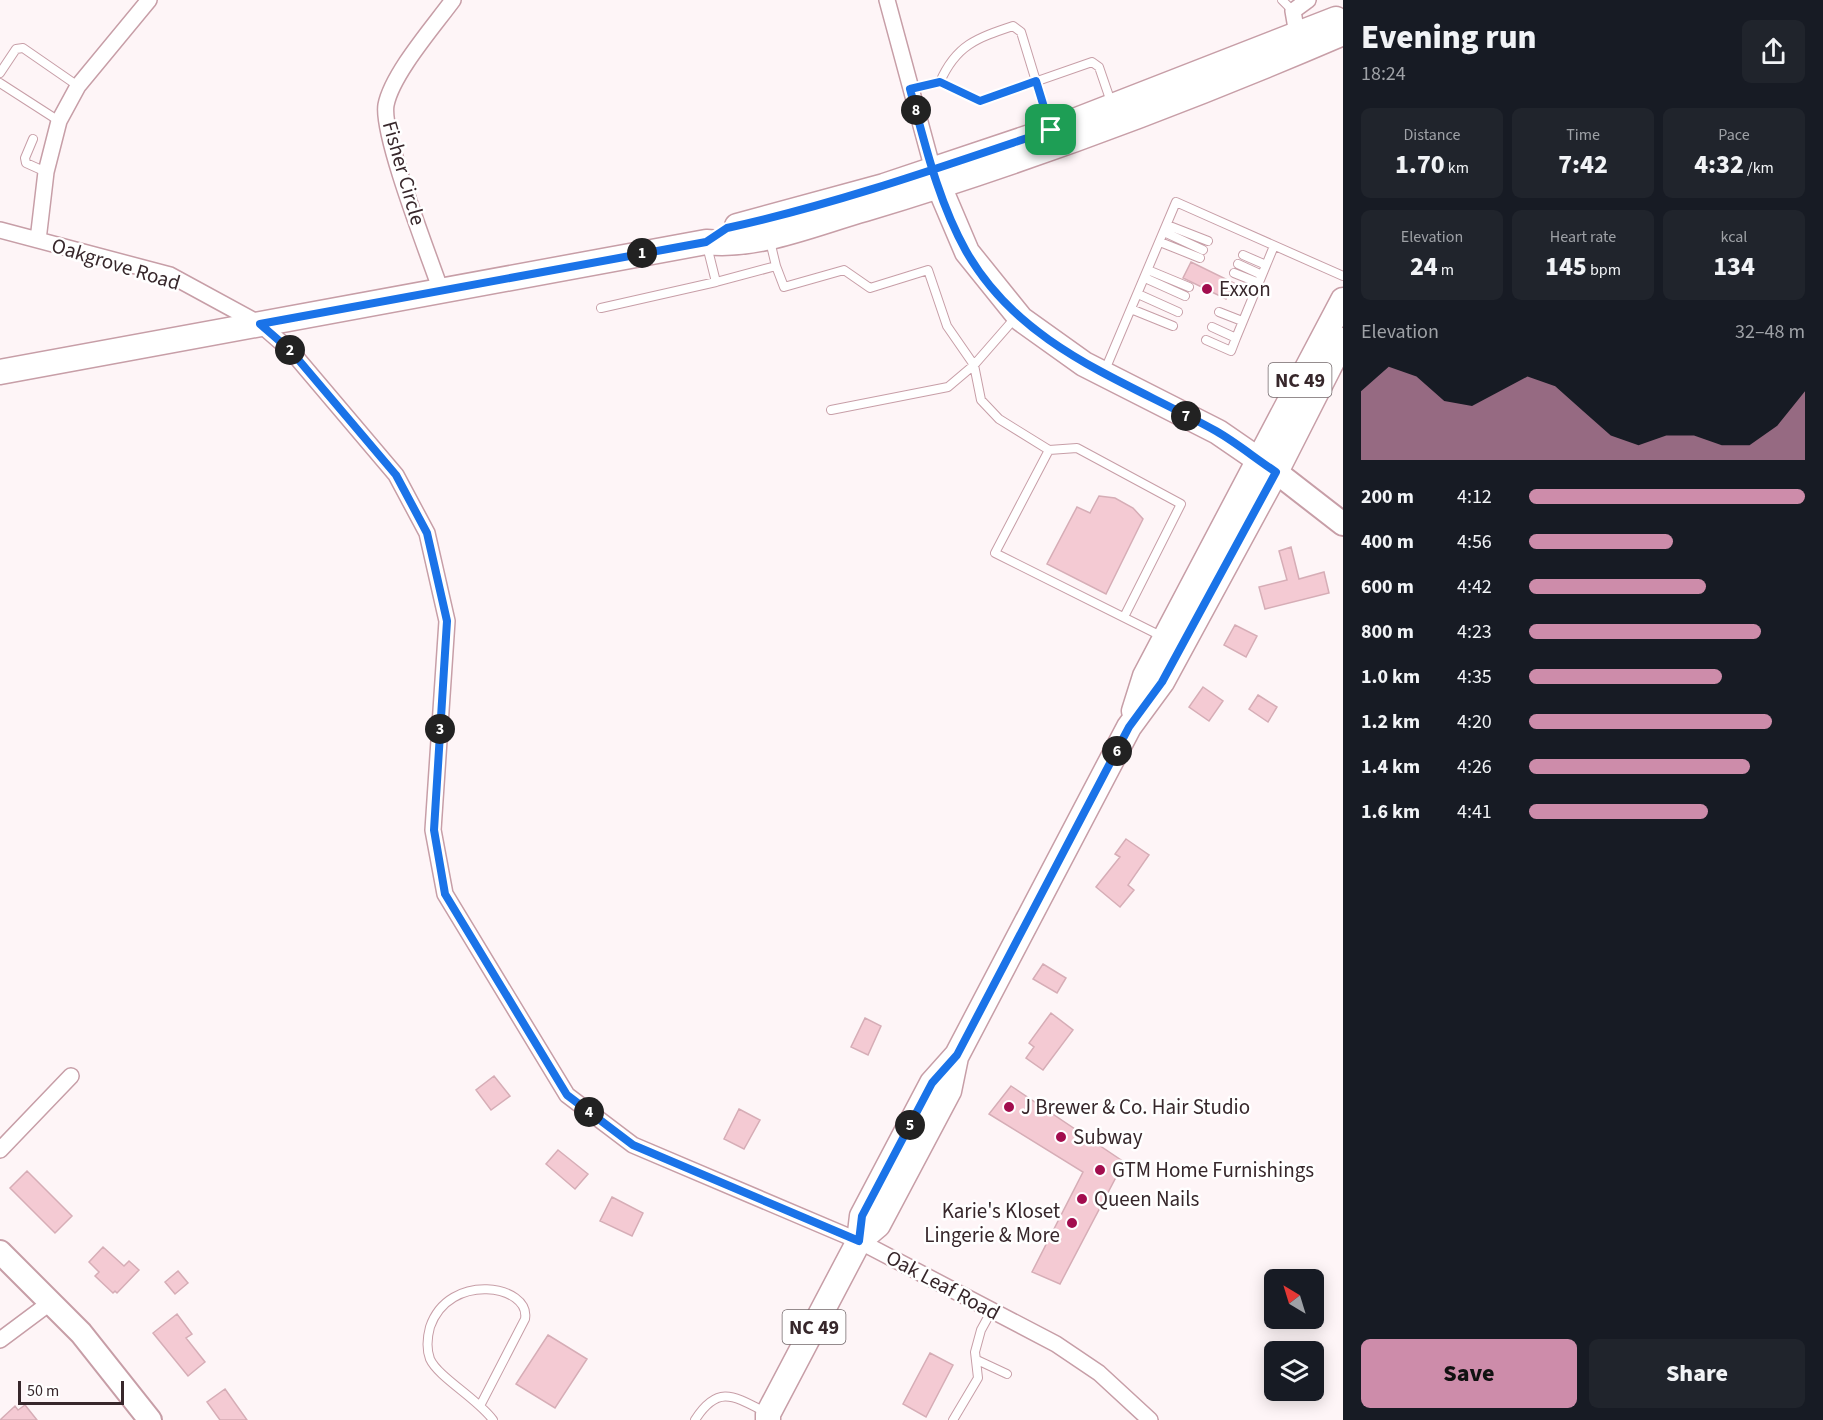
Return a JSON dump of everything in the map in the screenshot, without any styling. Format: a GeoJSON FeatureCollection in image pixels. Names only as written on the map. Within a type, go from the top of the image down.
{"type":"FeatureCollection","features":[{"type":"Feature","properties":{"kind":"main road"},"geometry":{"type":"LineString","coordinates":[[706,242],[727,228],[935,179],[1051,130],[1297,34],[1340,21]]}},
{"type":"Feature","properties":{"kind":"main road"},"geometry":{"type":"LineString","coordinates":[[0,372],[706,242],[728,244],[769,236],[935,179],[1138,116],[1340,21]]}},
{"type":"Feature","properties":{"kind":"main road"},"geometry":{"type":"LineString","coordinates":[[935,179],[967,252],[1017,315],[1053,344],[1103,375],[1218,432],[1267,465]]}},
{"type":"Feature","properties":{"kind":"main road","name":"NC 49"},"geometry":{"type":"LineString","coordinates":[[764,1418],[859,1241],[878,1225],[949,1091],[957,1055],[1129,727],[1162,682],[1267,465],[1343,300]]}},
{"type":"Feature","properties":{"kind":"main road","name":"NC 49"},"geometry":{"type":"LineString","coordinates":[[1129,727],[1145,675],[1165,638],[1343,340]]}},
{"type":"Feature","properties":{"kind":"street"},"geometry":{"type":"LineString","coordinates":[[38,240],[46,172],[59,121],[78,86],[149,0]]}},
{"type":"Feature","properties":{"kind":"street","name":"Fisher Circle"},"geometry":{"type":"LineString","coordinates":[[441,291],[391,141],[386,107],[391,91],[418,47],[453,0]]}},
{"type":"Feature","properties":{"kind":"street"},"geometry":{"type":"LineString","coordinates":[[887,0],[935,179]]}},
{"type":"Feature","properties":{"kind":"street"},"geometry":{"type":"LineString","coordinates":[[1297,34],[1288,5],[1308,0]]}},
{"type":"Feature","properties":{"kind":"street","name":"Oakgrove Road"},"geometry":{"type":"LineString","coordinates":[[0,230],[170,275],[260,324]]}},
{"type":"Feature","properties":{"kind":"street","name":"Oak Leaf Road"},"geometry":{"type":"LineString","coordinates":[[260,324],[291,351],[396,475],[427,533],[447,621],[434,830],[445,894],[567,1095],[633,1145],[859,1241],[1079,1358],[1099,1373],[1150,1420]]}},
{"type":"Feature","properties":{"kind":"street"},"geometry":{"type":"LineString","coordinates":[[1267,465],[1343,524]]}},
{"type":"Feature","properties":{"kind":"street"},"geometry":{"type":"LineString","coordinates":[[0,1150],[71,1076]]}},
{"type":"Feature","properties":{"kind":"street"},"geometry":{"type":"LineString","coordinates":[[0,1252],[51,1302],[109,1365],[150,1420]]}},
{"type":"Feature","properties":{"kind":"street"},"geometry":{"type":"LineString","coordinates":[[0,1341],[51,1302]]}},
{"type":"Feature","properties":{"kind":"lane"},"geometry":{"type":"LineString","coordinates":[[940,82],[949,61],[977,38],[1013,26],[1021,32],[1051,130]]}},
{"type":"Feature","properties":{"kind":"lane"},"geometry":{"type":"LineString","coordinates":[[0,73],[16,50],[23,48],[78,86]]}},
{"type":"Feature","properties":{"kind":"lane"},"geometry":{"type":"LineString","coordinates":[[910,89],[940,82],[980,101],[1092,62],[1100,67],[1113,106]]}},
{"type":"Feature","properties":{"kind":"lane"},"geometry":{"type":"LineString","coordinates":[[0,83],[59,121]]}},
{"type":"Feature","properties":{"kind":"lane"},"geometry":{"type":"LineString","coordinates":[[33,139],[25,158],[26,163],[46,172]]}},
{"type":"Feature","properties":{"kind":"lane"},"geometry":{"type":"LineString","coordinates":[[1103,375],[1176,202],[1343,276]]}},
{"type":"Feature","properties":{"kind":"lane"},"geometry":{"type":"LineString","coordinates":[[1166,229],[1208,241]]}},
{"type":"Feature","properties":{"kind":"lane"},"geometry":{"type":"LineString","coordinates":[[1160,242],[1201,254],[1166,229]]}},
{"type":"Feature","properties":{"kind":"lane"},"geometry":{"type":"LineString","coordinates":[[769,236],[784,287],[844,270],[870,288],[928,270],[947,326],[974,365],[981,400],[999,419],[1049,450],[1077,448],[1181,504],[1124,617]]}},
{"type":"Feature","properties":{"kind":"lane"},"geometry":{"type":"LineString","coordinates":[[706,242],[716,282]]}},
{"type":"Feature","properties":{"kind":"lane"},"geometry":{"type":"LineString","coordinates":[[1206,340],[1231,351],[1274,246]]}},
{"type":"Feature","properties":{"kind":"lane"},"geometry":{"type":"LineString","coordinates":[[1243,255],[1266,264]]}},
{"type":"Feature","properties":{"kind":"lane"},"geometry":{"type":"LineString","coordinates":[[1238,264],[1262,274]]}},
{"type":"Feature","properties":{"kind":"lane"},"geometry":{"type":"LineString","coordinates":[[601,308],[776,266]]}},
{"type":"Feature","properties":{"kind":"lane"},"geometry":{"type":"LineString","coordinates":[[1148,270],[1189,287]]}},
{"type":"Feature","properties":{"kind":"lane"},"geometry":{"type":"LineString","coordinates":[[1234,273],[1258,283]]}},
{"type":"Feature","properties":{"kind":"lane"},"geometry":{"type":"LineString","coordinates":[[1144,278],[1185,296]]}},
{"type":"Feature","properties":{"kind":"lane"},"geometry":{"type":"LineString","coordinates":[[1138,294],[1178,312]]}},
{"type":"Feature","properties":{"kind":"lane"},"geometry":{"type":"LineString","coordinates":[[1131,309],[1173,326]]}},
{"type":"Feature","properties":{"kind":"lane"},"geometry":{"type":"LineString","coordinates":[[1219,312],[1242,321]]}},
{"type":"Feature","properties":{"kind":"lane"},"geometry":{"type":"LineString","coordinates":[[831,410],[948,387],[974,365],[1017,315]]}},
{"type":"Feature","properties":{"kind":"lane"},"geometry":{"type":"LineString","coordinates":[[1212,327],[1236,338]]}},
{"type":"Feature","properties":{"kind":"lane"},"geometry":{"type":"LineString","coordinates":[[1049,450],[995,553],[1165,638]]}},
{"type":"Feature","properties":{"kind":"lane"},"geometry":{"type":"LineString","coordinates":[[481,1404],[527,1311],[524,1305],[508,1295],[478,1288],[462,1292],[450,1299],[434,1315],[427,1337],[428,1353],[432,1363],[481,1404],[493,1420]]}},
{"type":"Feature","properties":{"kind":"lane"},"geometry":{"type":"LineString","coordinates":[[953,1420],[978,1378],[975,1352],[981,1330],[992,1310]]}},
{"type":"Feature","properties":{"kind":"lane"},"geometry":{"type":"LineString","coordinates":[[977,1360],[1007,1374]]}},
{"type":"Feature","properties":{"kind":"lane"},"geometry":{"type":"LineString","coordinates":[[694,1420],[705,1404],[718,1396],[736,1397],[764,1418]]}},
{"type":"Feature","properties":{"kind":"building"},"geometry":{"type":"Polygon","coordinates":[[[1191,262],[1234,283],[1226,299],[1183,278],[1191,262]]]}},
{"type":"Feature","properties":{"kind":"building"},"geometry":{"type":"Polygon","coordinates":[[[1099,496],[1115,498],[1133,508],[1143,519],[1106,594],[1047,564],[1077,507],[1090,513],[1099,496]]]}},
{"type":"Feature","properties":{"kind":"building"},"geometry":{"type":"Polygon","coordinates":[[[1291,547],[1299,579],[1324,572],[1329,593],[1265,609],[1259,587],[1287,580],[1279,551],[1291,547]]]}},
{"type":"Feature","properties":{"kind":"building"},"geometry":{"type":"Polygon","coordinates":[[[1235,625],[1257,636],[1246,657],[1224,645],[1235,625]]]}},
{"type":"Feature","properties":{"kind":"building"},"geometry":{"type":"Polygon","coordinates":[[[1203,687],[1223,701],[1209,721],[1189,707],[1203,687]]]}},
{"type":"Feature","properties":{"kind":"building"},"geometry":{"type":"Polygon","coordinates":[[[1258,695],[1277,707],[1268,722],[1249,709],[1258,695]]]}},
{"type":"Feature","properties":{"kind":"building"},"geometry":{"type":"Polygon","coordinates":[[[1126,839],[1149,855],[1128,885],[1134,890],[1120,907],[1096,887],[1120,857],[1115,854],[1126,839]]]}},
{"type":"Feature","properties":{"kind":"building"},"geometry":{"type":"Polygon","coordinates":[[[1043,964],[1066,978],[1057,993],[1033,979],[1043,964]]]}},
{"type":"Feature","properties":{"kind":"building"},"geometry":{"type":"Polygon","coordinates":[[[1051,1013],[1073,1030],[1043,1070],[1026,1058],[1034,1047],[1029,1043],[1051,1013]]]}},
{"type":"Feature","properties":{"kind":"building"},"geometry":{"type":"Polygon","coordinates":[[[865,1018],[881,1026],[868,1055],[851,1047],[865,1018]]]}},
{"type":"Feature","properties":{"kind":"building"},"geometry":{"type":"Polygon","coordinates":[[[494,1076],[510,1096],[491,1110],[476,1090],[494,1076]]]}},
{"type":"Feature","properties":{"kind":"building"},"geometry":{"type":"Polygon","coordinates":[[[1011,1086],[1124,1162],[1060,1284],[1032,1272],[1083,1172],[989,1114],[1011,1086]]]}},
{"type":"Feature","properties":{"kind":"building"},"geometry":{"type":"Polygon","coordinates":[[[739,1109],[760,1120],[744,1149],[724,1139],[739,1109]]]}},
{"type":"Feature","properties":{"kind":"building"},"geometry":{"type":"Polygon","coordinates":[[[558,1150],[588,1174],[575,1189],[546,1164],[558,1150]]]}},
{"type":"Feature","properties":{"kind":"building"},"geometry":{"type":"Polygon","coordinates":[[[27,1171],[72,1216],[55,1233],[10,1188],[27,1171]]]}},
{"type":"Feature","properties":{"kind":"building"},"geometry":{"type":"Polygon","coordinates":[[[612,1197],[643,1213],[632,1236],[600,1221],[612,1197]]]}},
{"type":"Feature","properties":{"kind":"building"},"geometry":{"type":"Polygon","coordinates":[[[103,1247],[124,1266],[129,1261],[139,1270],[117,1293],[115,1291],[113,1293],[95,1276],[99,1272],[89,1262],[103,1247]]]}},
{"type":"Feature","properties":{"kind":"building"},"geometry":{"type":"Polygon","coordinates":[[[178,1271],[188,1283],[175,1294],[165,1282],[178,1271]]]}},
{"type":"Feature","properties":{"kind":"building"},"geometry":{"type":"Polygon","coordinates":[[[177,1314],[192,1334],[186,1338],[205,1362],[188,1376],[153,1333],[177,1314]]]}},
{"type":"Feature","properties":{"kind":"building"},"geometry":{"type":"Polygon","coordinates":[[[548,1335],[587,1359],[555,1408],[516,1384],[548,1335]]]}},
{"type":"Feature","properties":{"kind":"building"},"geometry":{"type":"Polygon","coordinates":[[[930,1353],[953,1365],[926,1417],[903,1404],[930,1353]]]}},
{"type":"Feature","properties":{"kind":"building"},"geometry":{"type":"Polygon","coordinates":[[[225,1389],[247,1420],[220,1420],[207,1402],[225,1389]]]}},
{"type":"Feature","properties":{"kind":"building"},"geometry":{"type":"Polygon","coordinates":[[[25,1405],[37,1420],[0,1420],[15,1406],[18,1410],[25,1405]]]}},
{"type":"Feature","properties":{"kind":"place","name":"Exxon"},"geometry":{"type":"Point","coordinates":[1207,289]}},
{"type":"Feature","properties":{"kind":"place","name":"J Brewer & Co. Hair Studio"},"geometry":{"type":"Point","coordinates":[1009,1107]}},
{"type":"Feature","properties":{"kind":"place","name":"Subway"},"geometry":{"type":"Point","coordinates":[1061,1137]}},
{"type":"Feature","properties":{"kind":"place","name":"GTM Home Furnishings"},"geometry":{"type":"Point","coordinates":[1100,1170]}},
{"type":"Feature","properties":{"kind":"place","name":"Queen Nails"},"geometry":{"type":"Point","coordinates":[1082,1199]}},
{"type":"Feature","properties":{"kind":"place","name":"Karie's Kloset Lingerie & More"},"geometry":{"type":"Point","coordinates":[1072,1223]}},
{"type":"Feature","properties":{"kind":"route"},"geometry":{"type":"LineString","coordinates":[[1051,130],[933,170],[884,186],[727,228],[706,242],[260,324],[291,351],[396,475],[427,533],[447,621],[434,830],[445,894],[567,1095],[633,1145],[859,1241],[862,1216],[932,1083],[957,1055],[1129,727],[1162,682],[1276,472],[1218,432],[1084,364],[1021,319],[991,285],[967,252],[937,187],[933,170],[910,89],[940,82],[980,101],[1036,81],[1051,130]]}}]}
